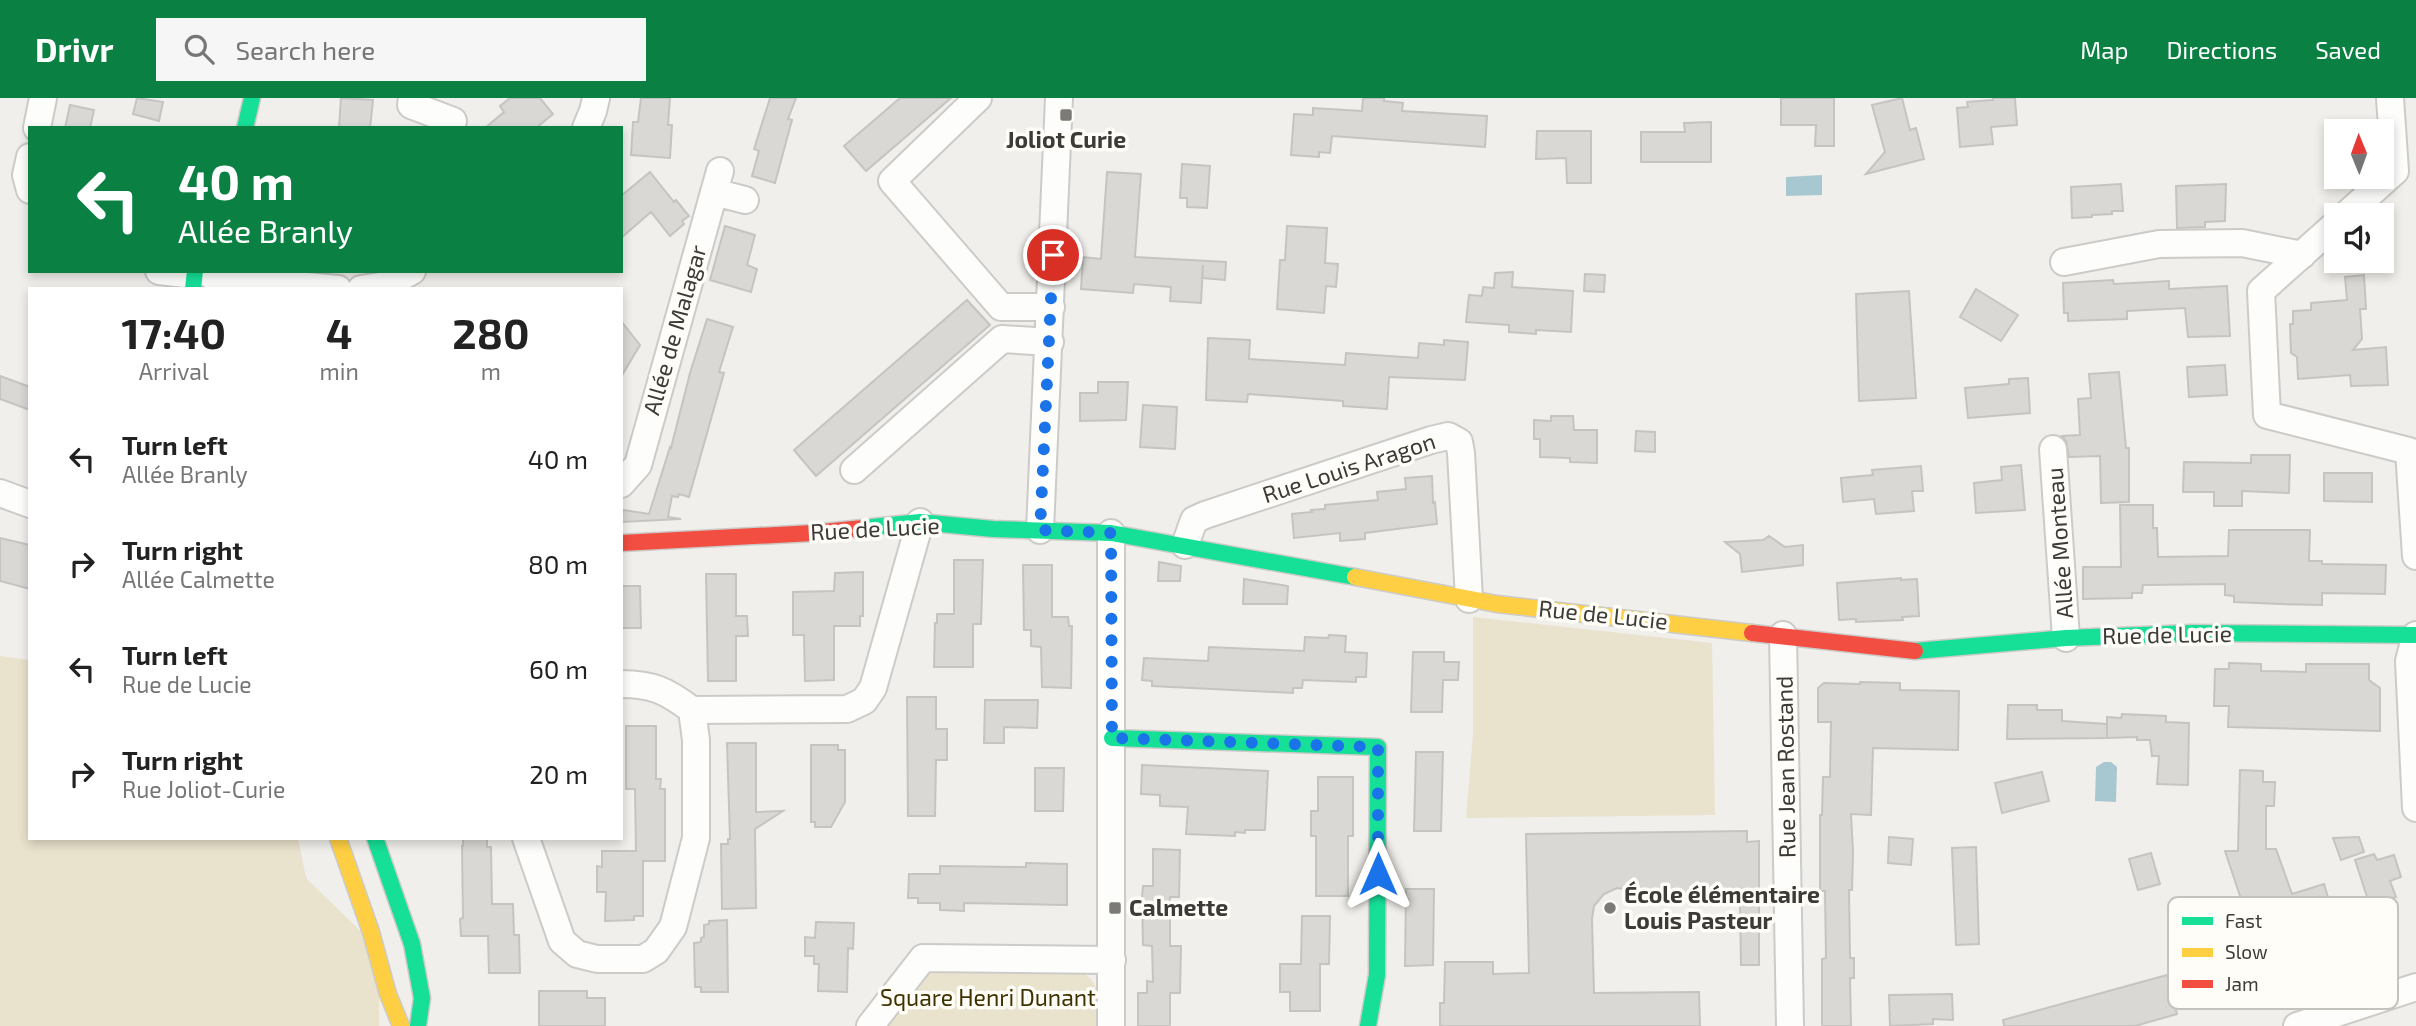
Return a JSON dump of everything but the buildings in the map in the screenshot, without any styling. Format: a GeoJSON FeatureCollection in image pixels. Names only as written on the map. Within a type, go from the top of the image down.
{"type":"FeatureCollection","features":[{"type":"Feature","properties":{"kind":"street"},"geometry":{"type":"LineString","coordinates":[[37,126],[44,98]]}},
{"type":"Feature","properties":{"kind":"street"},"geometry":{"type":"LineString","coordinates":[[245,126],[252,98]]}},
{"type":"Feature","properties":{"kind":"street"},"geometry":{"type":"LineString","coordinates":[[412,98],[411,105],[454,116]]}},
{"type":"Feature","properties":{"kind":"street"},"geometry":{"type":"LineString","coordinates":[[587,126],[596,98]]}},
{"type":"Feature","properties":{"kind":"street"},"geometry":{"type":"LineString","coordinates":[[978,98],[892,181],[1001,307],[1002,339]]}},
{"type":"Feature","properties":{"kind":"street"},"geometry":{"type":"LineString","coordinates":[[1040,530],[1059,98]]}},
{"type":"Feature","properties":{"kind":"street"},"geometry":{"type":"LineString","coordinates":[[2362,203],[2406,171],[2390,98]]}},
{"type":"Feature","properties":{"kind":"street","name":"Allée de Malagar"},"geometry":{"type":"LineString","coordinates":[[623,482],[638,465],[717,182],[745,200]]}},
{"type":"Feature","properties":{"kind":"street"},"geometry":{"type":"LineString","coordinates":[[2324,235],[2261,291],[2267,415],[2409,451],[2416,556]]}},
{"type":"Feature","properties":{"kind":"street"},"geometry":{"type":"LineString","coordinates":[[2064,262],[2159,244],[2242,243],[2302,255]]}},
{"type":"Feature","properties":{"kind":"street"},"geometry":{"type":"LineString","coordinates":[[170,273],[204,279],[311,287]]}},
{"type":"Feature","properties":{"kind":"street"},"geometry":{"type":"LineString","coordinates":[[374,287],[386,285],[408,273]]}},
{"type":"Feature","properties":{"kind":"street"},"geometry":{"type":"LineString","coordinates":[[1001,307],[1051,307]]}},
{"type":"Feature","properties":{"kind":"street"},"geometry":{"type":"LineString","coordinates":[[854,470],[1002,339],[1049,341]]}},
{"type":"Feature","properties":{"kind":"street","name":"Rue Louis Aragon"},"geometry":{"type":"LineString","coordinates":[[1185,545],[1194,520],[1205,515],[1448,436],[1459,442],[1461,453],[1468,599]]}},
{"type":"Feature","properties":{"kind":"street","name":"Allée Monteau"},"geometry":{"type":"LineString","coordinates":[[2053,449],[2066,638]]}},
{"type":"Feature","properties":{"kind":"street"},"geometry":{"type":"LineString","coordinates":[[0,493],[28,503]]}},
{"type":"Feature","properties":{"kind":"street"},"geometry":{"type":"LineString","coordinates":[[623,684],[644,684],[670,693],[692,710],[847,709],[864,701],[873,688],[920,522]]}},
{"type":"Feature","properties":{"kind":"street","name":"Rue de Lucie"},"geometry":{"type":"LineString","coordinates":[[623,543],[813,533],[920,522],[993,529],[1111,533],[1468,599],[1922,652],[2066,638],[2192,633],[2377,636],[2416,634],[2409,661],[2416,808]]}},
{"type":"Feature","properties":{"kind":"street"},"geometry":{"type":"LineString","coordinates":[[1111,533],[1111,1026]]}},
{"type":"Feature","properties":{"kind":"street","name":"Rue Jean Rostand"},"geometry":{"type":"LineString","coordinates":[[1783,635],[1790,1026]]}},
{"type":"Feature","properties":{"kind":"street"},"geometry":{"type":"LineString","coordinates":[[527,840],[562,942],[577,954],[597,960],[643,960],[656,951],[673,927],[696,838],[696,740],[692,710]]}},
{"type":"Feature","properties":{"kind":"street"},"geometry":{"type":"LineString","coordinates":[[1112,738],[1378,747],[1377,975],[1368,1026]]}},
{"type":"Feature","properties":{"kind":"street"},"geometry":{"type":"LineString","coordinates":[[339,840],[371,932],[388,994],[401,1026]]}},
{"type":"Feature","properties":{"kind":"street"},"geometry":{"type":"LineString","coordinates":[[376,840],[412,944],[422,998],[418,1026]]}},
{"type":"Feature","properties":{"kind":"street"},"geometry":{"type":"LineString","coordinates":[[870,1026],[923,958],[1112,960]]}},
{"type":"Feature","properties":{"kind":"street"},"geometry":{"type":"LineString","coordinates":[[2398,993],[2416,987]]}},
{"type":"Feature","properties":{"kind":"street"},"geometry":{"type":"LineString","coordinates":[[2297,1026],[2349,1009]]}},
{"type":"Feature","properties":{"kind":"green space"},"geometry":{"type":"Polygon","coordinates":[[[1473,617],[1712,643],[1715,815],[1466,818],[1473,735],[1473,617]]]}},
{"type":"Feature","properties":{"kind":"green space"},"geometry":{"type":"Polygon","coordinates":[[[0,656],[28,660],[28,840],[298,840],[306,878],[379,949],[379,1026],[0,1026],[0,656]]]}},
{"type":"Feature","properties":{"kind":"green space","name":"Square Henri Dunant"},"geometry":{"type":"Polygon","coordinates":[[[930,970],[1079,970],[1087,975],[1096,987],[1097,1026],[879,1026],[930,970]]]}},
{"type":"Feature","properties":{"kind":"water"},"geometry":{"type":"Polygon","coordinates":[[[1822,175],[1822,195],[1786,196],[1786,177],[1822,175]]]}},
{"type":"Feature","properties":{"kind":"water"},"geometry":{"type":"Polygon","coordinates":[[[2104,762],[2111,762],[2117,767],[2116,802],[2095,801],[2096,767],[2104,762]]]}},
{"type":"Feature","properties":{"kind":"traffic: fast"},"geometry":{"type":"LineString","coordinates":[[245,126],[252,98]]}},
{"type":"Feature","properties":{"kind":"traffic: fast"},"geometry":{"type":"LineString","coordinates":[[193,287],[195,273]]}},
{"type":"Feature","properties":{"kind":"traffic: fast"},"geometry":{"type":"LineString","coordinates":[[863,528],[920,522],[993,529],[1111,533],[1355,577]]}},
{"type":"Feature","properties":{"kind":"traffic: fast"},"geometry":{"type":"LineString","coordinates":[[1915,651],[2066,638],[2192,633],[2416,635]]}},
{"type":"Feature","properties":{"kind":"traffic: fast"},"geometry":{"type":"LineString","coordinates":[[1112,738],[1378,747],[1377,975],[1368,1026]]}},
{"type":"Feature","properties":{"kind":"traffic: fast"},"geometry":{"type":"LineString","coordinates":[[376,840],[412,944],[422,998],[418,1026]]}},
{"type":"Feature","properties":{"kind":"traffic: slow"},"geometry":{"type":"LineString","coordinates":[[1355,577],[1497,604],[1752,633]]}},
{"type":"Feature","properties":{"kind":"traffic: slow"},"geometry":{"type":"LineString","coordinates":[[339,840],[371,932],[388,994],[401,1026]]}},
{"type":"Feature","properties":{"kind":"traffic: jam"},"geometry":{"type":"LineString","coordinates":[[623,543],[863,528]]}},
{"type":"Feature","properties":{"kind":"traffic: jam"},"geometry":{"type":"LineString","coordinates":[[1752,633],[1915,651]]}},
{"type":"Feature","properties":{"kind":"place","name":"Joliot Curie"},"geometry":{"type":"Point","coordinates":[1066,115]}},
{"type":"Feature","properties":{"kind":"place","name":"Calmette"},"geometry":{"type":"Point","coordinates":[1115,908]}},
{"type":"Feature","properties":{"kind":"place","name":"École élémentaire Louis Pasteur"},"geometry":{"type":"Point","coordinates":[1610,908]}},
{"type":"Feature","properties":{"kind":"route"},"geometry":{"type":"LineString","coordinates":[[1053,255],[1040,530],[1111,533],[1112,738],[1378,747],[1378,874]]}}]}
